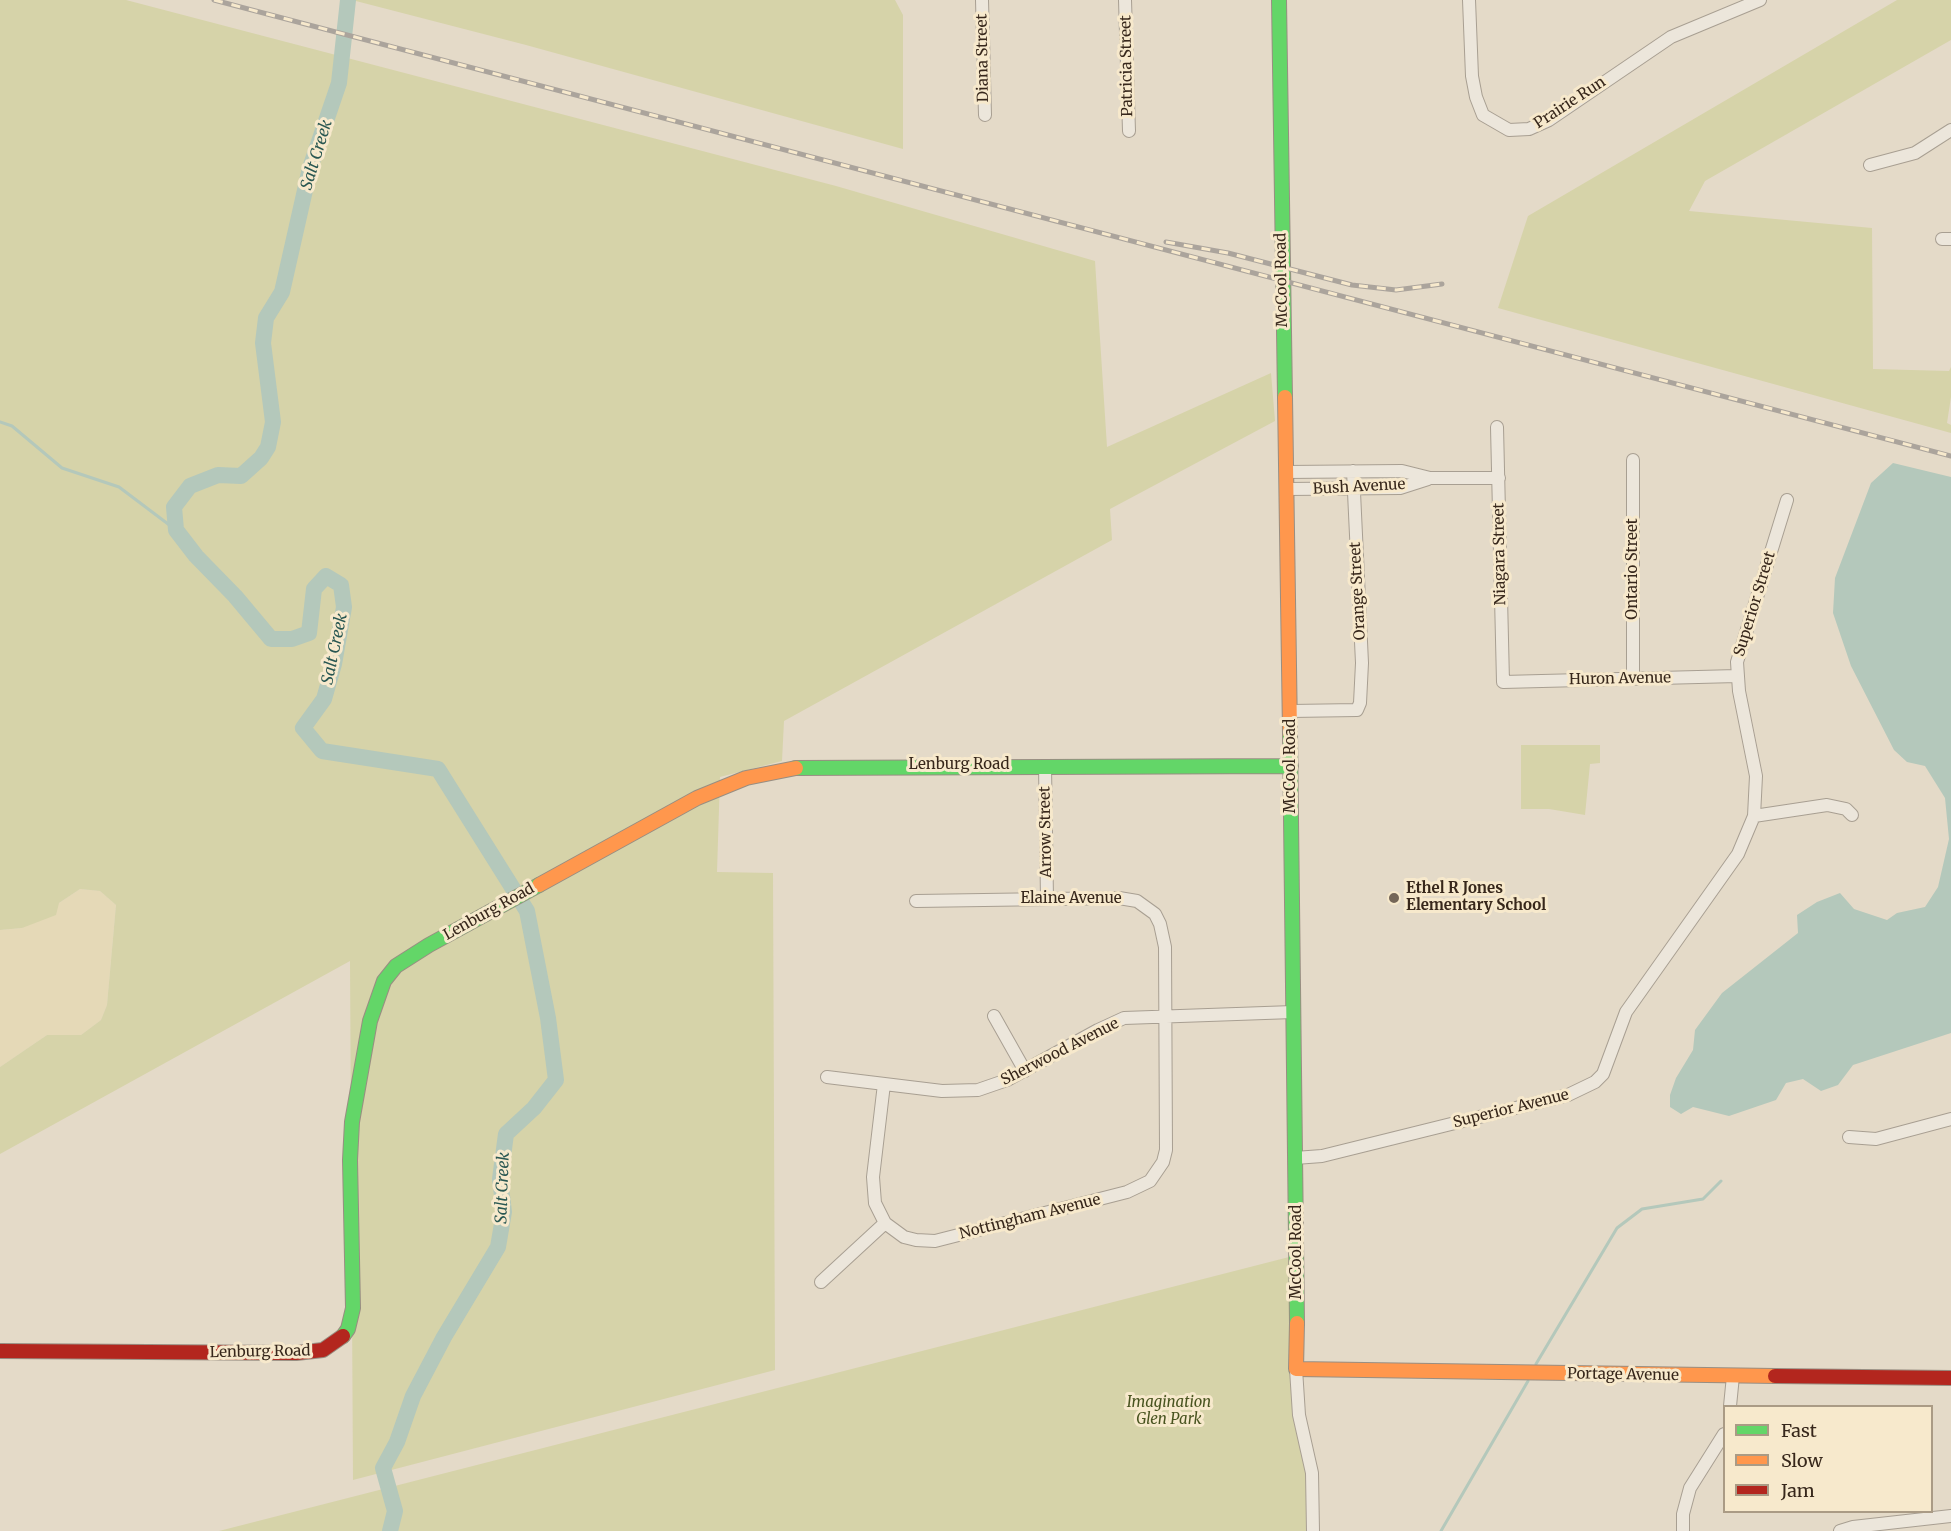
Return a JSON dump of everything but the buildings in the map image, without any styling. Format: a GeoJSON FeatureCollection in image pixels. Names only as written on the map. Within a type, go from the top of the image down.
{"type":"FeatureCollection","features":[{"type":"Feature","properties":{"kind":"street","name":"Diana Street"},"geometry":{"type":"LineString","coordinates":[[982,0],[985,115]]}},
{"type":"Feature","properties":{"kind":"street","name":"Patricia Street"},"geometry":{"type":"LineString","coordinates":[[1125,0],[1129,131]]}},
{"type":"Feature","properties":{"kind":"street","name":"McCool Road"},"geometry":{"type":"LineString","coordinates":[[1279,0],[1291,711],[1296,1369],[1299,1416],[1312,1473],[1313,1531]]}},
{"type":"Feature","properties":{"kind":"street","name":"Prairie Run"},"geometry":{"type":"LineString","coordinates":[[1469,0],[1472,76],[1476,97],[1483,115],[1509,130],[1529,129],[1550,120],[1671,37],[1760,0]]}},
{"type":"Feature","properties":{"kind":"street"},"geometry":{"type":"LineString","coordinates":[[1870,165],[1914,153],[1951,130]]}},
{"type":"Feature","properties":{"kind":"street","name":"Niagara Street"},"geometry":{"type":"LineString","coordinates":[[1497,427],[1503,682]]}},
{"type":"Feature","properties":{"kind":"street","name":"Ontario Street"},"geometry":{"type":"LineString","coordinates":[[1633,460],[1633,679]]}},
{"type":"Feature","properties":{"kind":"street","name":"Orange Street"},"geometry":{"type":"LineString","coordinates":[[1291,711],[1358,710],[1362,691],[1362,663],[1353,471]]}},
{"type":"Feature","properties":{"kind":"street","name":"Bush Avenue"},"geometry":{"type":"LineString","coordinates":[[1286,472],[1402,471],[1430,478],[1499,478]]}},
{"type":"Feature","properties":{"kind":"street","name":"Bush Avenue"},"geometry":{"type":"LineString","coordinates":[[1287,489],[1400,488],[1430,478]]}},
{"type":"Feature","properties":{"kind":"street","name":"Superior Street"},"geometry":{"type":"LineString","coordinates":[[1754,816],[1756,796],[1754,758],[1737,676],[1740,648],[1787,500]]}},
{"type":"Feature","properties":{"kind":"street","name":"Huron Avenue"},"geometry":{"type":"LineString","coordinates":[[1503,682],[1737,676]]}},
{"type":"Feature","properties":{"kind":"street","name":"Lenburg Road"},"geometry":{"type":"LineString","coordinates":[[0,1351],[296,1353],[323,1350],[340,1340],[351,1322],[353,1308],[350,1160],[352,1122],[370,1022],[380,990],[390,973],[406,959],[490,911],[697,798],[727,785],[788,769],[874,766],[1291,766]]}},
{"type":"Feature","properties":{"kind":"street","name":"Arrow Street"},"geometry":{"type":"LineString","coordinates":[[1045,766],[1047,898]]}},
{"type":"Feature","properties":{"kind":"street"},"geometry":{"type":"LineString","coordinates":[[1754,816],[1827,805],[1846,809],[1852,815]]}},
{"type":"Feature","properties":{"kind":"street","name":"Superior Avenue"},"geometry":{"type":"LineString","coordinates":[[1295,1158],[1322,1156],[1568,1095],[1595,1082],[1608,1063],[1626,1012],[1738,854],[1754,816]]}},
{"type":"Feature","properties":{"kind":"street","name":"Elaine Avenue"},"geometry":{"type":"LineString","coordinates":[[916,901],[1127,899],[1147,907],[1155,914],[1164,935],[1166,1015]]}},
{"type":"Feature","properties":{"kind":"street","name":"Sherwood Avenue"},"geometry":{"type":"LineString","coordinates":[[827,1077],[963,1092],[992,1086],[1025,1071],[1111,1023],[1139,1016],[1293,1012]]}},
{"type":"Feature","properties":{"kind":"street","name":"Nottingham Avenue"},"geometry":{"type":"LineString","coordinates":[[885,1223],[904,1237],[935,1241],[1127,1192],[1149,1181],[1163,1162],[1166,1150],[1166,1015]]}},
{"type":"Feature","properties":{"kind":"street"},"geometry":{"type":"LineString","coordinates":[[994,1016],[1025,1071]]}},
{"type":"Feature","properties":{"kind":"street"},"geometry":{"type":"LineString","coordinates":[[821,1282],[885,1223],[878,1212],[873,1192],[884,1084]]}},
{"type":"Feature","properties":{"kind":"street"},"geometry":{"type":"LineString","coordinates":[[1849,1137],[1876,1139],[1951,1119]]}},
{"type":"Feature","properties":{"kind":"street","name":"Portage Avenue"},"geometry":{"type":"LineString","coordinates":[[1296,1369],[1951,1378]]}},
{"type":"Feature","properties":{"kind":"street"},"geometry":{"type":"LineString","coordinates":[[1730,1405],[1733,1376]]}},
{"type":"Feature","properties":{"kind":"street"},"geometry":{"type":"LineString","coordinates":[[1683,1531],[1683,1514],[1690,1488],[1723,1437]]}},
{"type":"Feature","properties":{"kind":"street"},"geometry":{"type":"LineString","coordinates":[[1840,1531],[1853,1527],[1951,1516]]}},
{"type":"Feature","properties":{"kind":"shaded area"},"geometry":{"type":"Polygon","coordinates":[[[1893,463],[1951,477],[1951,1033],[1853,1065],[1838,1085],[1821,1091],[1803,1079],[1786,1083],[1776,1100],[1729,1116],[1693,1107],[1681,1114],[1670,1107],[1670,1095],[1676,1078],[1693,1050],[1695,1030],[1722,993],[1798,933],[1797,915],[1817,902],[1840,893],[1854,909],[1887,920],[1897,913],[1925,907],[1938,887],[1949,839],[1945,798],[1925,766],[1907,762],[1894,750],[1851,666],[1833,613],[1835,578],[1871,483],[1893,463]]]}},
{"type":"Feature","properties":{"kind":"shaded area"},"geometry":{"type":"Polygon","coordinates":[[[80,889],[100,891],[116,905],[107,1005],[101,1020],[81,1035],[47,1035],[0,1067],[0,930],[22,928],[80,889]]]}},
{"type":"Feature","properties":{"kind":"green space"},"geometry":{"type":"Polygon","coordinates":[[[0,0],[126,0],[836,186],[1095,261],[1107,447],[1271,373],[1275,421],[1110,509],[1112,540],[784,721],[782,761],[720,777],[717,872],[773,873],[775,1370],[353,1480],[350,961],[0,1154],[0,1067],[47,1035],[81,1035],[101,1020],[107,1005],[116,905],[100,891],[80,889],[59,903],[56,915],[22,928],[0,930],[0,0]]]}},
{"type":"Feature","properties":{"kind":"green space"},"geometry":{"type":"Polygon","coordinates":[[[352,0],[895,0],[903,15],[903,149],[526,45],[352,0]]]}},
{"type":"Feature","properties":{"kind":"green space"},"geometry":{"type":"Polygon","coordinates":[[[1897,0],[1951,0],[1951,40],[1705,181],[1689,211],[1872,228],[1873,369],[1949,371],[1951,367],[1951,397],[1947,423],[1951,425],[1951,433],[1498,308],[1528,216],[1897,0]]]}},
{"type":"Feature","properties":{"kind":"green space"},"geometry":{"type":"Polygon","coordinates":[[[1521,745],[1600,745],[1600,763],[1590,764],[1585,815],[1549,809],[1521,809],[1521,745]]]}},
{"type":"Feature","properties":{"kind":"green space","name":"Imagination Glen Park"},"geometry":{"type":"Polygon","coordinates":[[[1293,1256],[1307,1471],[1307,1531],[219,1531],[1293,1256]]]}},
{"type":"Feature","properties":{"kind":"waterway","name":"Salt Creek"},"geometry":{"type":"LineString","coordinates":[[348,0],[339,83],[310,168],[282,292],[266,318],[263,343],[273,422],[268,447],[261,458],[241,476],[218,475],[190,486],[174,507],[176,530],[196,556],[235,596],[271,639],[292,639],[309,633],[314,589],[326,576],[341,585],[344,607],[334,664],[324,699],[303,728],[322,751],[438,769],[527,911],[548,1018],[556,1080],[534,1108],[506,1134],[500,1179],[504,1212],[498,1247],[444,1337],[413,1396],[397,1442],[383,1468],[395,1511],[390,1531]]}},
{"type":"Feature","properties":{"kind":"waterway"},"geometry":{"type":"LineString","coordinates":[[0,422],[12,426],[62,468],[119,487],[176,530]]}},
{"type":"Feature","properties":{"kind":"waterway"},"geometry":{"type":"LineString","coordinates":[[1536,1364],[1617,1228],[1642,1209],[1703,1199],[1721,1181]]}},
{"type":"Feature","properties":{"kind":"waterway"},"geometry":{"type":"LineString","coordinates":[[1441,1531],[1528,1381]]}},
{"type":"Feature","properties":{"kind":"railway"},"geometry":{"type":"LineString","coordinates":[[214,0],[1951,456]]}},
{"type":"Feature","properties":{"kind":"railway"},"geometry":{"type":"LineString","coordinates":[[1166,242],[1228,253],[1352,285],[1396,290],[1442,284]]}},
{"type":"Feature","properties":{"kind":"traffic: fast"},"geometry":{"type":"LineString","coordinates":[[1279,0],[1285,397]]}},
{"type":"Feature","properties":{"kind":"traffic: fast"},"geometry":{"type":"LineString","coordinates":[[1290,733],[1297,1323]]}},
{"type":"Feature","properties":{"kind":"traffic: fast"},"geometry":{"type":"LineString","coordinates":[[796,768],[1291,766]]}},
{"type":"Feature","properties":{"kind":"traffic: fast"},"geometry":{"type":"LineString","coordinates":[[343,1336],[348,1329],[353,1308],[350,1160],[352,1122],[370,1021],[384,981],[396,966],[429,945],[539,885]]}},
{"type":"Feature","properties":{"kind":"traffic: slow"},"geometry":{"type":"LineString","coordinates":[[1285,397],[1290,733]]}},
{"type":"Feature","properties":{"kind":"traffic: slow"},"geometry":{"type":"LineString","coordinates":[[539,885],[697,798],[746,778],[796,768]]}},
{"type":"Feature","properties":{"kind":"traffic: slow"},"geometry":{"type":"LineString","coordinates":[[1297,1323],[1296,1369],[1775,1376]]}},
{"type":"Feature","properties":{"kind":"traffic: jam"},"geometry":{"type":"LineString","coordinates":[[0,1351],[296,1353],[323,1350],[343,1336]]}},
{"type":"Feature","properties":{"kind":"traffic: jam"},"geometry":{"type":"LineString","coordinates":[[1775,1376],[1951,1378]]}},
{"type":"Feature","properties":{"kind":"place","name":"Ethel R Jones Elementary School"},"geometry":{"type":"Point","coordinates":[1394,898]}}]}
